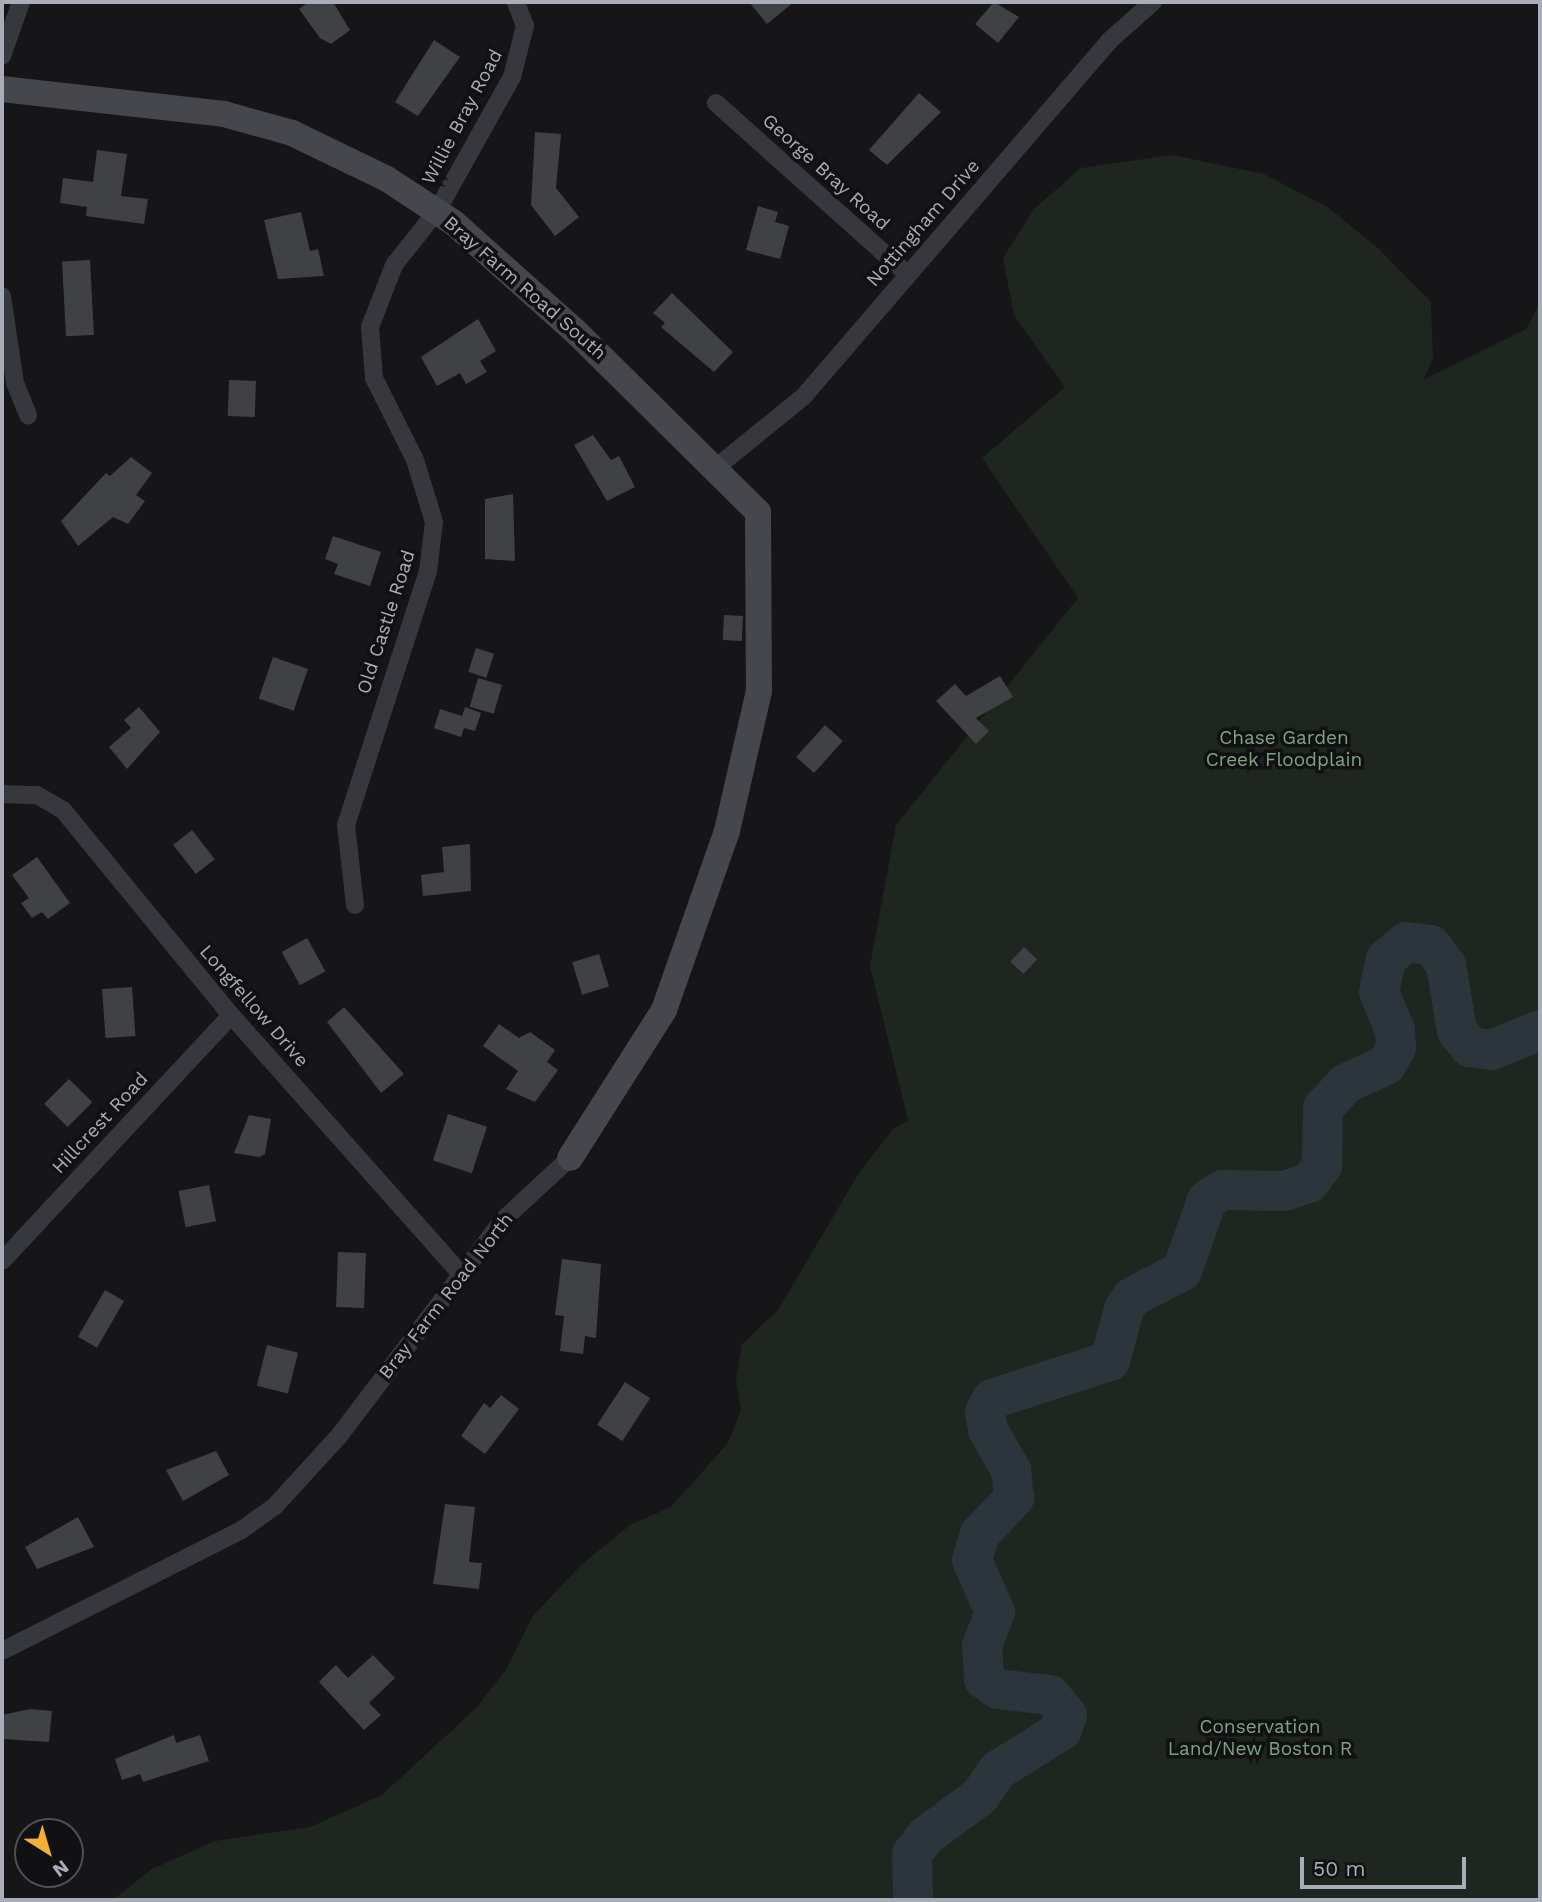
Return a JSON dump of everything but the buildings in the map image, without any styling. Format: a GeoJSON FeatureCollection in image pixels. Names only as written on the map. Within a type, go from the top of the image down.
{"type":"FeatureCollection","features":[{"type":"Feature","properties":{"kind":"street"},"geometry":{"type":"LineString","coordinates":[[2,56],[21,2]]}},
{"type":"Feature","properties":{"kind":"street","name":"Willie Bray Road"},"geometry":{"type":"LineString","coordinates":[[437,211],[512,77],[525,26],[516,2]]}},
{"type":"Feature","properties":{"kind":"street","name":"Nottingham Drive"},"geometry":{"type":"LineString","coordinates":[[719,466],[804,396],[906,273],[1109,41],[1153,2]]}},
{"type":"Feature","properties":{"kind":"street","name":"Bray Farm Road South"},"geometry":{"type":"LineString","coordinates":[[2,89],[224,114],[292,133],[387,178],[437,211],[719,466],[758,512]]}},
{"type":"Feature","properties":{"kind":"street","name":"George Bray Road"},"geometry":{"type":"LineString","coordinates":[[716,103],[906,273]]}},
{"type":"Feature","properties":{"kind":"street","name":"Old Castle Road"},"geometry":{"type":"LineString","coordinates":[[355,905],[345,825],[428,571],[434,522],[415,460],[374,379],[370,327],[394,265],[437,211]]}},
{"type":"Feature","properties":{"kind":"street"},"geometry":{"type":"LineString","coordinates":[[2,296],[15,383],[28,416]]}},
{"type":"Feature","properties":{"kind":"street","name":"Bray Farm Road North"},"geometry":{"type":"LineString","coordinates":[[2,1651],[240,1531],[275,1506],[339,1436],[503,1220],[570,1158],[664,1010],[727,831],[759,691],[758,512]]}},
{"type":"Feature","properties":{"kind":"street","name":"Longfellow Drive"},"geometry":{"type":"LineString","coordinates":[[2,794],[37,795],[63,810],[231,1015],[461,1274]]}},
{"type":"Feature","properties":{"kind":"street","name":"Hillcrest Road"},"geometry":{"type":"LineString","coordinates":[[2,1261],[231,1015]]}},
{"type":"Feature","properties":{"kind":"green space"},"geometry":{"type":"Polygon","coordinates":[[[1172,155],[1264,174],[1329,208],[1380,250],[1431,302],[1433,359],[1423,380],[1526,329],[1540,303],[1540,1900],[113,1900],[152,1869],[215,1841],[310,1827],[382,1795],[476,1708],[506,1670],[532,1617],[581,1565],[630,1525],[671,1507],[728,1443],[741,1410],[736,1380],[742,1344],[778,1310],[859,1173],[893,1129],[908,1120],[870,966],[896,825],[1078,598],[982,458],[1065,387],[1014,315],[1003,258],[1034,209],[1081,168],[1172,155]]]}},
{"type":"Feature","properties":{"kind":"waterway"},"geometry":{"type":"LineString","coordinates":[[913,1900],[912,1854],[926,1836],[980,1796],[998,1770],[1062,1730],[1067,1715],[1050,1695],[998,1689],[984,1679],[982,1646],[995,1612],[972,1560],[980,1534],[1014,1498],[1011,1470],[988,1430],[985,1412],[992,1399],[1110,1361],[1124,1309],[1132,1297],[1182,1271],[1207,1200],[1222,1190],[1284,1191],[1309,1183],[1322,1166],[1323,1108],[1345,1084],[1386,1065],[1396,1048],[1395,1030],[1379,992],[1386,959],[1406,942],[1431,945],[1446,965],[1457,1031],[1470,1047],[1492,1050],[1540,1030]]}},
{"type":"Feature","properties":{"kind":"park label","name":"Chase Garden Creek Floodplain"},"geometry":{"type":"Point","coordinates":[1284,749]}},
{"type":"Feature","properties":{"kind":"park label","name":"Conservation Land/New Boston R"},"geometry":{"type":"Point","coordinates":[1260,1738]}}]}
